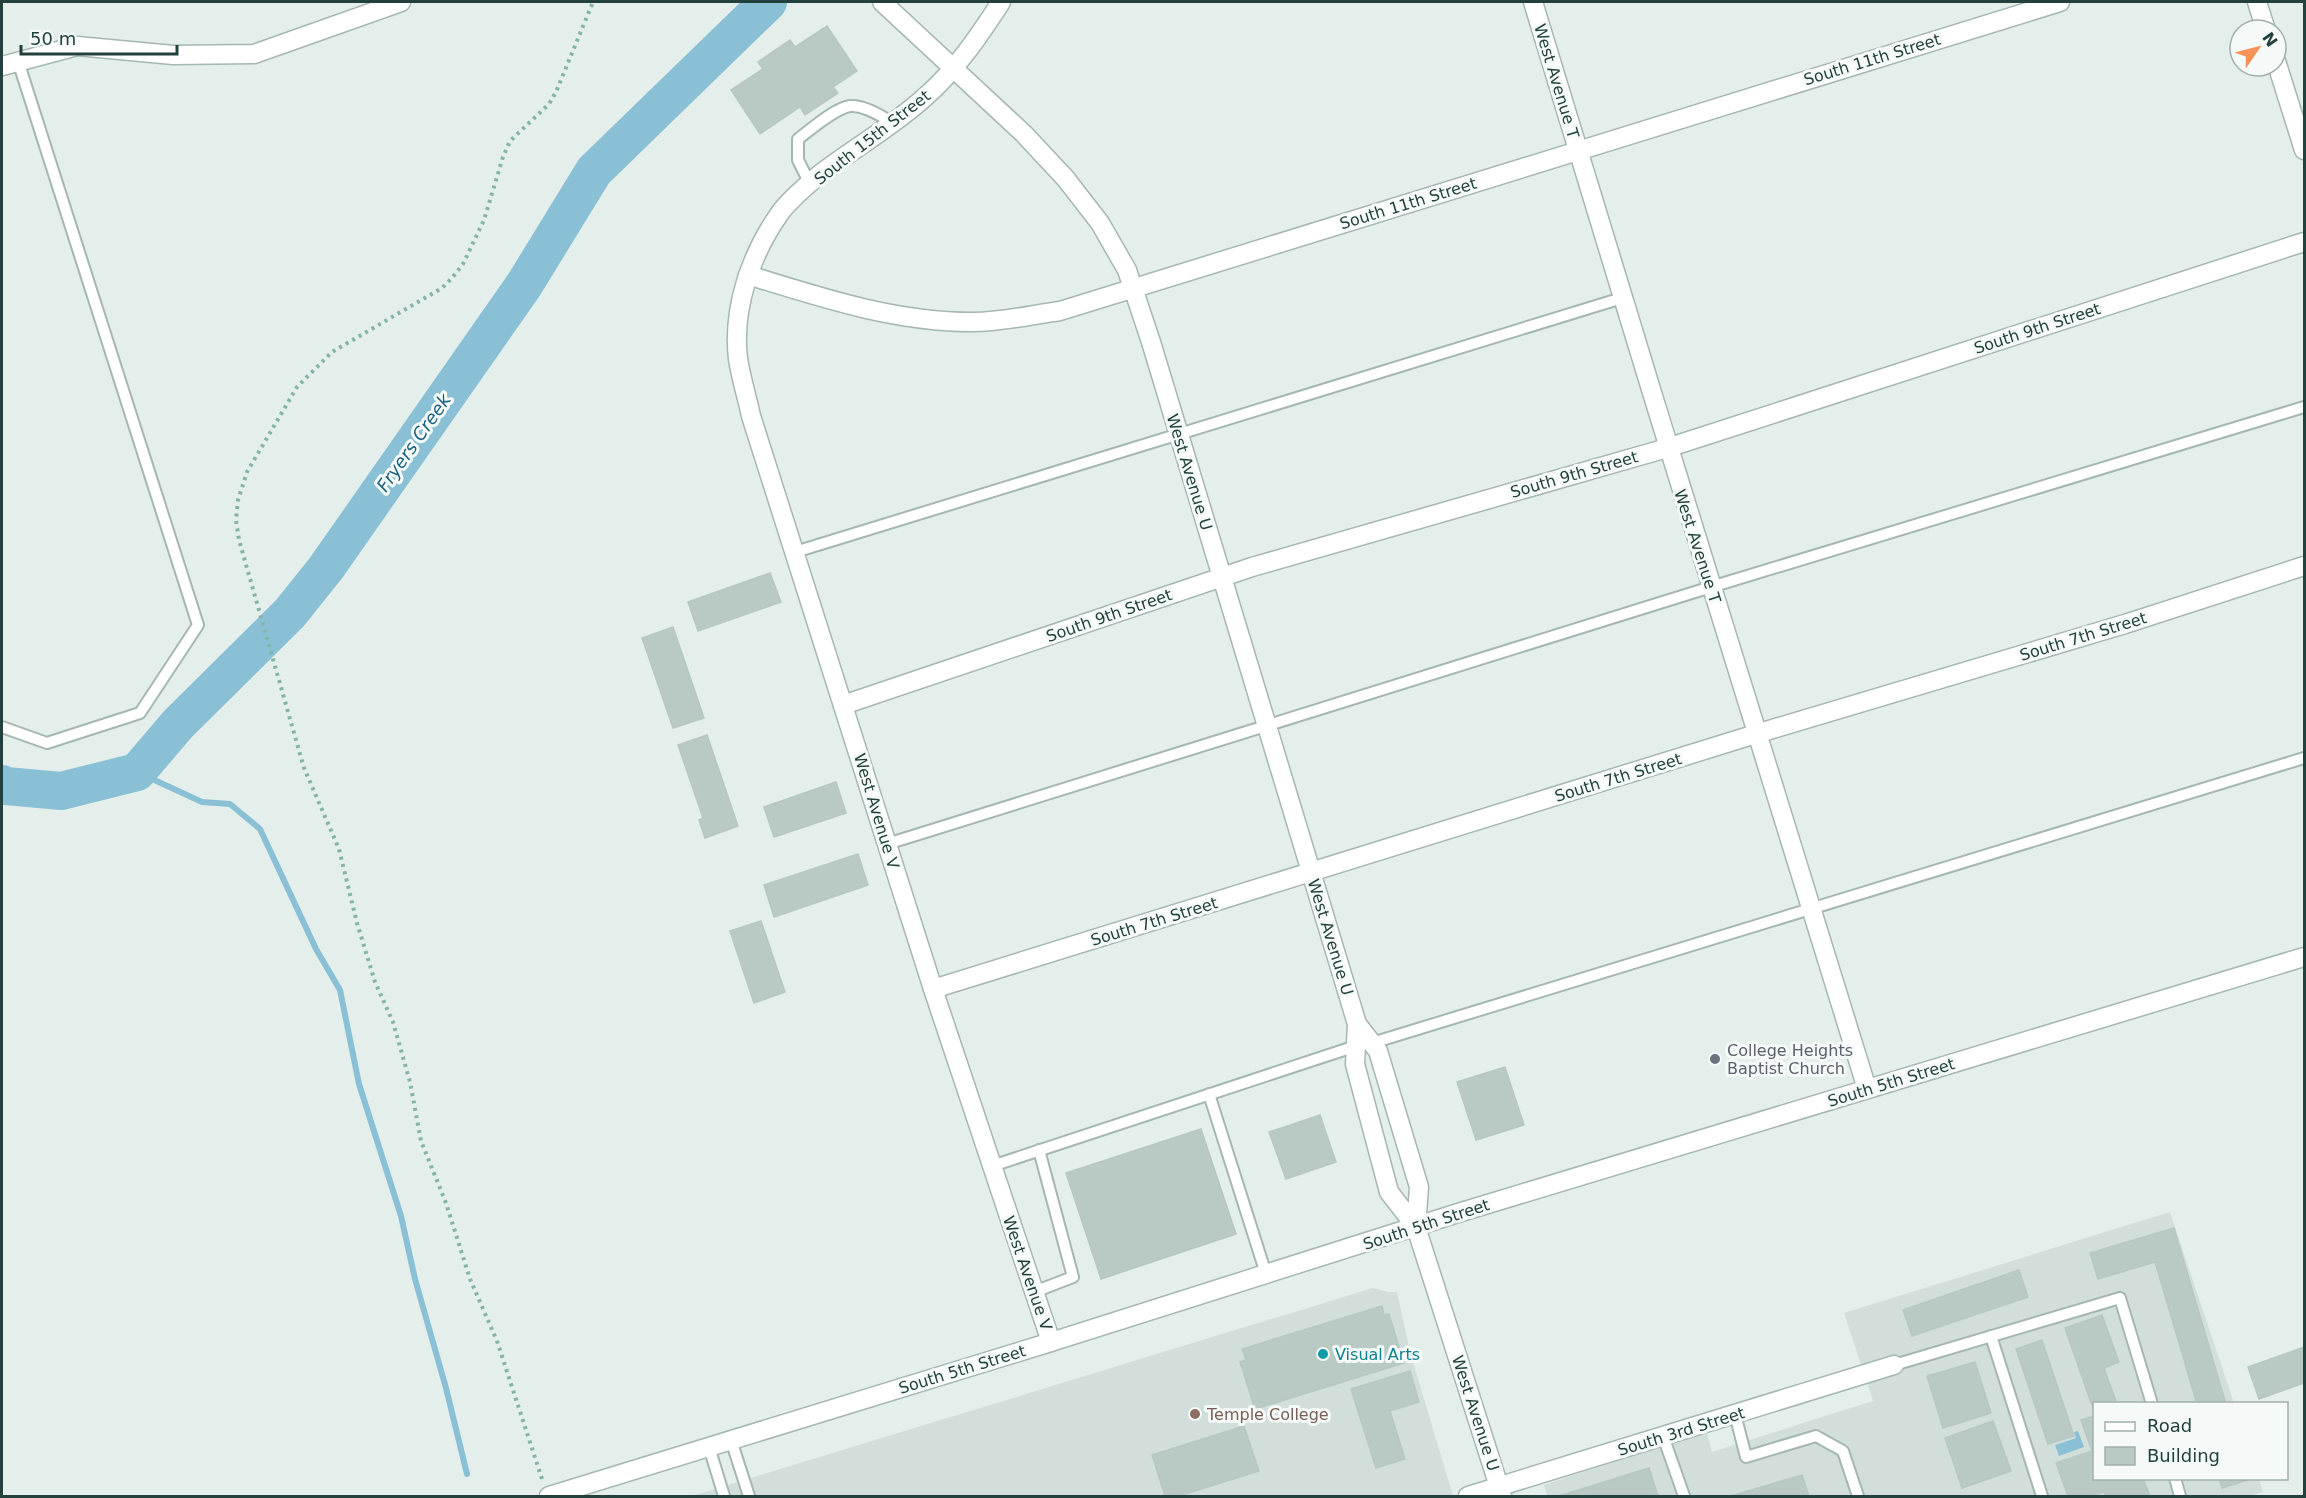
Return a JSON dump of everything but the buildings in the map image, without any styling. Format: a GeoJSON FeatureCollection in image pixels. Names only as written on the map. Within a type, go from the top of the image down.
{"type":"FeatureCollection","features":[{"type":"Feature","properties":{"kind":"street"},"geometry":{"type":"LineString","coordinates":[[10,63],[77,46],[173,55],[254,54],[402,2]]}},
{"type":"Feature","properties":{"kind":"street","name":"West Avenue U"},"geometry":{"type":"LineString","coordinates":[[882,2],[1024,134],[1066,179],[1100,223],[1127,270],[1364,1044],[1355,1064],[1389,1192],[1416,1227],[1501,1492]]}},
{"type":"Feature","properties":{"kind":"street","name":"South 15th Street"},"geometry":{"type":"LineString","coordinates":[[748,275],[761,243],[781,211],[819,176],[894,123],[927,96],[974,44],[1002,2]]}},
{"type":"Feature","properties":{"kind":"street","name":"West Avenue T"},"geometry":{"type":"LineString","coordinates":[[1533,2],[1667,448],[1759,733],[1867,1089]]}},
{"type":"Feature","properties":{"kind":"street","name":"South 11th Street"},"geometry":{"type":"LineString","coordinates":[[748,275],[864,310],[927,320],[974,322],[1060,311],[2060,2]]}},
{"type":"Feature","properties":{"kind":"street"},"geometry":{"type":"LineString","coordinates":[[2257,2],[2262,18]]}},
{"type":"Feature","properties":{"kind":"street"},"geometry":{"type":"LineString","coordinates":[[2281,78],[2304,150]]}},
{"type":"Feature","properties":{"kind":"street","name":"South 9th Street"},"geometry":{"type":"LineString","coordinates":[[843,705],[1222,577],[1667,448],[2304,242]]}},
{"type":"Feature","properties":{"kind":"street","name":"West Avenue V"},"geometry":{"type":"LineString","coordinates":[[748,275],[737,326],[738,359],[752,416],[933,989],[1051,1342]]}},
{"type":"Feature","properties":{"kind":"street","name":"South 7th Street"},"geometry":{"type":"LineString","coordinates":[[933,989],[1759,733],[2125,624],[2304,566]]}},
{"type":"Feature","properties":{"kind":"street","name":"South 5th Street"},"geometry":{"type":"LineString","coordinates":[[547,1492],[709,1447],[1416,1227],[2304,957]]}},
{"type":"Feature","properties":{"kind":"street","name":"West Avenue U"},"geometry":{"type":"LineString","coordinates":[[1364,1044],[1378,1051],[1419,1186],[1416,1227]]}},
{"type":"Feature","properties":{"kind":"street","name":"South 3rd Street"},"geometry":{"type":"LineString","coordinates":[[1468,1497],[1501,1492],[1664,1436],[1894,1365]]}},
{"type":"Feature","properties":{"kind":"lane"},"geometry":{"type":"LineString","coordinates":[[2,727],[47,743],[141,713],[198,625],[10,63]]}},
{"type":"Feature","properties":{"kind":"lane"},"geometry":{"type":"LineString","coordinates":[[810,184],[798,160],[798,139],[837,111],[850,106],[863,108],[894,123]]}},
{"type":"Feature","properties":{"kind":"lane"},"geometry":{"type":"LineString","coordinates":[[795,552],[1622,298]]}},
{"type":"Feature","properties":{"kind":"lane"},"geometry":{"type":"LineString","coordinates":[[887,844],[1711,587],[2304,407]]}},
{"type":"Feature","properties":{"kind":"lane"},"geometry":{"type":"LineString","coordinates":[[992,1166],[1364,1044],[2304,758]]}},
{"type":"Feature","properties":{"kind":"lane"},"geometry":{"type":"LineString","coordinates":[[1209,1094],[1266,1274]]}},
{"type":"Feature","properties":{"kind":"lane"},"geometry":{"type":"LineString","coordinates":[[1034,1292],[1073,1277],[1039,1150]]}},
{"type":"Feature","properties":{"kind":"lane"},"geometry":{"type":"LineString","coordinates":[[1894,1365],[2120,1298],[2151,1402]]}},
{"type":"Feature","properties":{"kind":"lane"},"geometry":{"type":"LineString","coordinates":[[1991,1336],[2042,1497]]}},
{"type":"Feature","properties":{"kind":"lane"},"geometry":{"type":"LineString","coordinates":[[1736,1414],[1746,1456],[1815,1436],[1843,1451],[1858,1497]]}},
{"type":"Feature","properties":{"kind":"lane"},"geometry":{"type":"LineString","coordinates":[[1664,1436],[1684,1497]]}},
{"type":"Feature","properties":{"kind":"lane"},"geometry":{"type":"LineString","coordinates":[[731,1440],[749,1497]]}},
{"type":"Feature","properties":{"kind":"lane"},"geometry":{"type":"LineString","coordinates":[[709,1447],[724,1497]]}},
{"type":"Feature","properties":{"kind":"lane"},"geometry":{"type":"LineString","coordinates":[[2175,1480],[2180,1497]]}},
{"type":"Feature","properties":{"kind":"path"},"geometry":{"type":"LineString","coordinates":[[547,1492],[497,1341],[470,1279],[446,1203],[421,1141],[410,1082],[393,1022],[375,982],[357,923],[339,849],[304,768],[239,540],[236,520],[238,500],[248,472],[297,387],[332,352],[442,288],[463,264],[484,220],[510,141],[549,104],[593,2]]}},
{"type":"Feature","properties":{"kind":"shaded area"},"geometry":{"type":"Polygon","coordinates":[[[2170,1212],[2234,1402],[2093,1402],[2093,1480],[2259,1480],[2263,1492],[2250,1496],[1547,1496],[1544,1485],[1706,1431],[1712,1452],[1873,1401],[1844,1313],[2170,1212]]]}},
{"type":"Feature","properties":{"kind":"shaded area","name":"Temple College"},"geometry":{"type":"Polygon","coordinates":[[[1373,1288],[1397,1292],[1410,1352],[1453,1496],[692,1496],[1373,1288]]]}},
{"type":"Feature","properties":{"kind":"water"},"geometry":{"type":"Polygon","coordinates":[[[2078,1431],[2084,1447],[2059,1456],[2055,1445],[2076,1438],[2074,1432],[2078,1431]]]}},
{"type":"Feature","properties":{"kind":"waterway","name":"Fryers Creek"},"geometry":{"type":"LineString","coordinates":[[2,784],[61,791],[137,772],[178,724],[290,613],[326,568],[524,285],[594,171],[768,2]]}},
{"type":"Feature","properties":{"kind":"waterway"},"geometry":{"type":"LineString","coordinates":[[137,772],[202,802],[230,804],[260,829],[316,949],[340,990],[359,1084],[401,1216],[415,1279],[446,1388],[467,1474]]}},
{"type":"Feature","properties":{"kind":"place","name":"College Heights Baptist Church"},"geometry":{"type":"Point","coordinates":[1715,1059]}},
{"type":"Feature","properties":{"kind":"place","name":"Visual Arts"},"geometry":{"type":"Point","coordinates":[1323,1354]}},
{"type":"Feature","properties":{"kind":"place","name":"Temple College"},"geometry":{"type":"Point","coordinates":[1195,1414]}}]}
